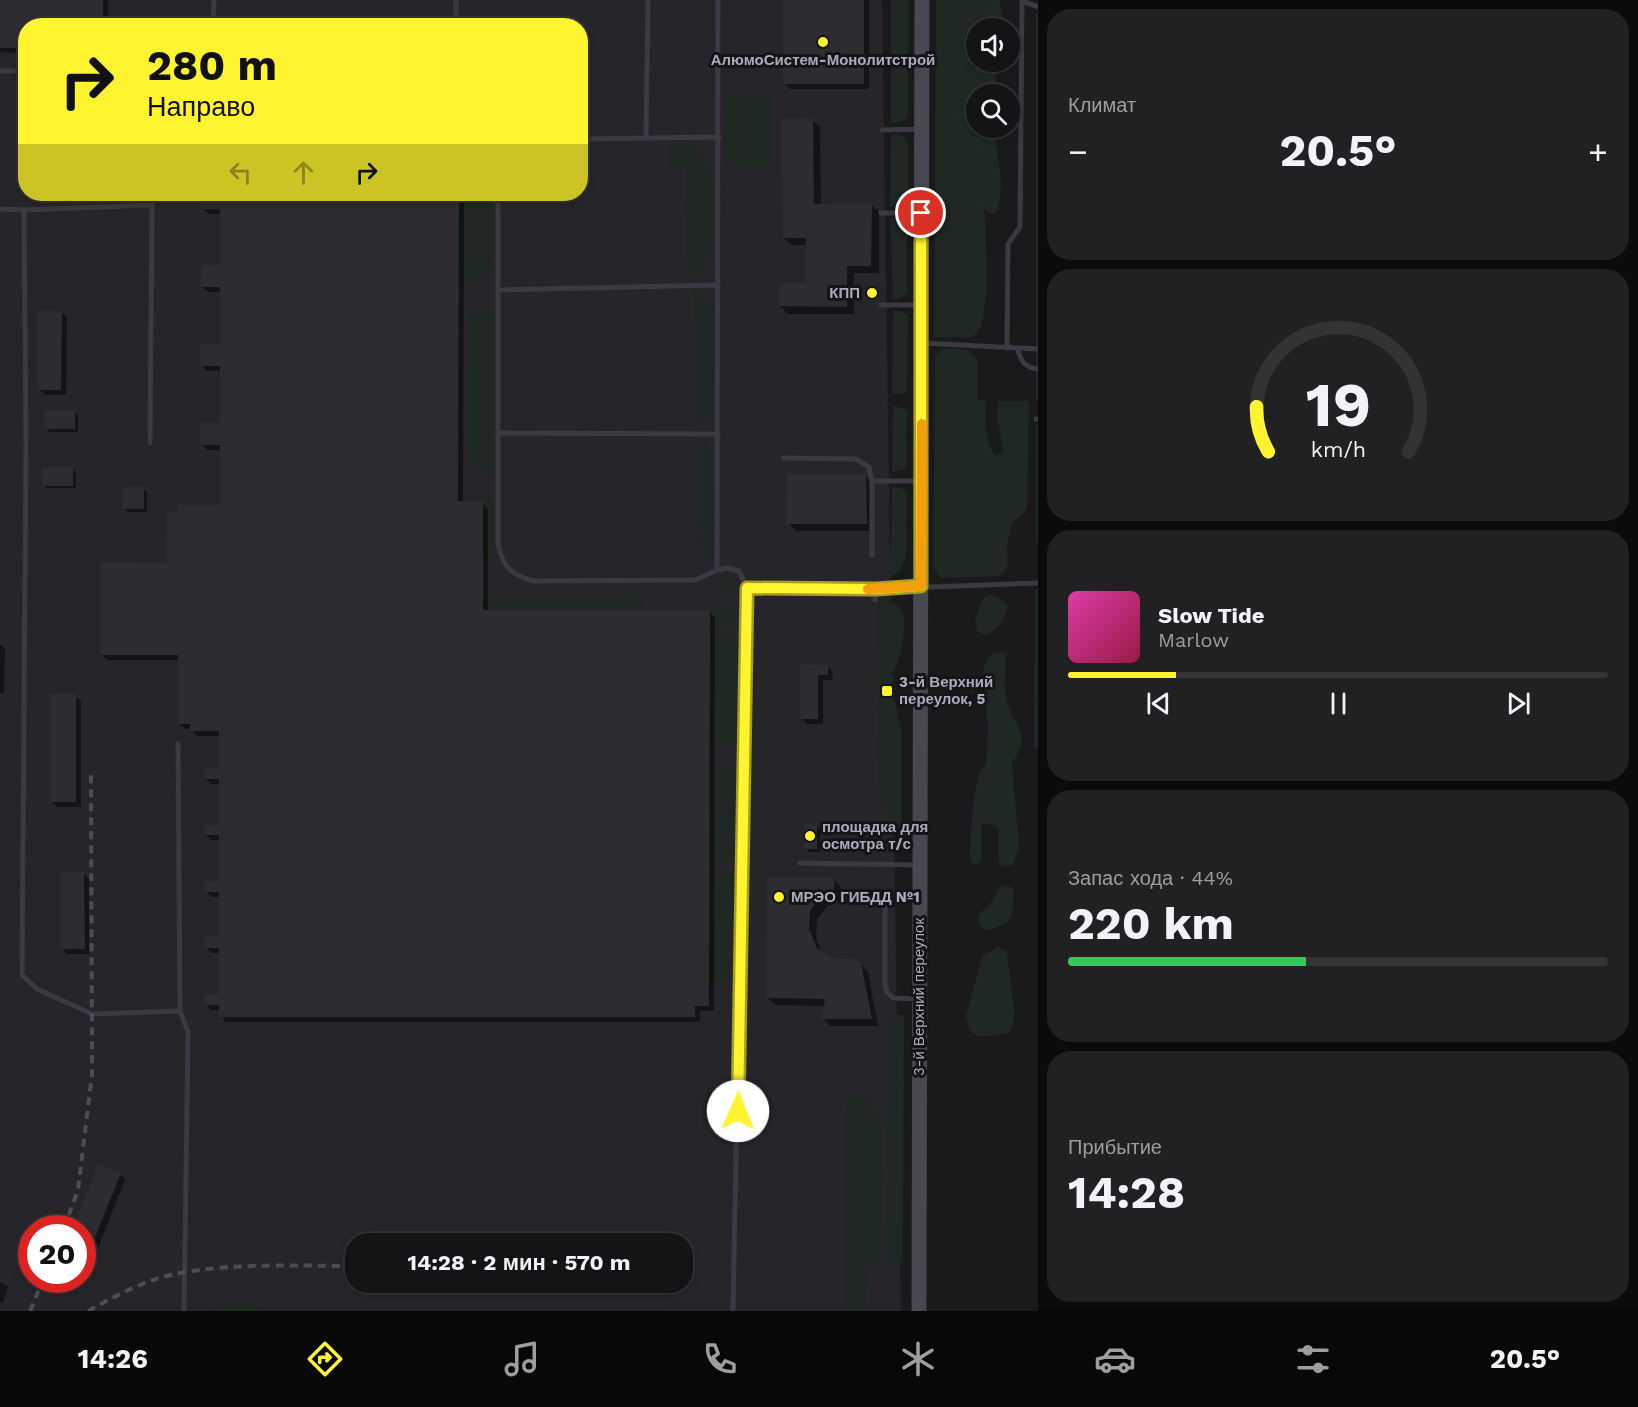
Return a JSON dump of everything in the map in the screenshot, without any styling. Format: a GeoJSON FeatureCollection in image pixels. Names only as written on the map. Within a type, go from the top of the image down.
{"type":"FeatureCollection","features":[{"type":"Feature","properties":{"kind":"street","name":"3-й Верхний переулок"},"geometry":{"type":"LineString","coordinates":[[919,1311],[922,0]]}},
{"type":"Feature","properties":{"kind":"lane"},"geometry":{"type":"LineString","coordinates":[[213,18],[214,0]]}},
{"type":"Feature","properties":{"kind":"lane"},"geometry":{"type":"LineString","coordinates":[[456,0],[456,18]]}},
{"type":"Feature","properties":{"kind":"lane"},"geometry":{"type":"LineString","coordinates":[[646,138],[648,0]]}},
{"type":"Feature","properties":{"kind":"lane"},"geometry":{"type":"LineString","coordinates":[[717,570],[718,0]]}},
{"type":"Feature","properties":{"kind":"lane"},"geometry":{"type":"LineString","coordinates":[[1007,348],[1008,244],[1020,228],[1022,1],[1038,7]]}},
{"type":"Feature","properties":{"kind":"lane"},"geometry":{"type":"LineString","coordinates":[[0,71],[18,71]]}},
{"type":"Feature","properties":{"kind":"lane"},"geometry":{"type":"LineString","coordinates":[[882,130],[922,129]]}},
{"type":"Feature","properties":{"kind":"lane"},"geometry":{"type":"LineString","coordinates":[[588,140],[719,137]]}},
{"type":"Feature","properties":{"kind":"lane"},"geometry":{"type":"LineString","coordinates":[[150,443],[153,201]]}},
{"type":"Feature","properties":{"kind":"lane"},"geometry":{"type":"LineString","coordinates":[[498,201],[498,544],[501,558],[508,570],[532,581],[696,580],[717,570],[728,568],[739,571],[747,588],[733,1311]]}},
{"type":"Feature","properties":{"kind":"lane"},"geometry":{"type":"LineString","coordinates":[[0,209],[152,205]]}},
{"type":"Feature","properties":{"kind":"lane"},"geometry":{"type":"LineString","coordinates":[[24,210],[26,456],[21,975],[37,989],[92,1014],[180,1011]]}},
{"type":"Feature","properties":{"kind":"lane"},"geometry":{"type":"LineString","coordinates":[[881,213],[921,213]]}},
{"type":"Feature","properties":{"kind":"lane"},"geometry":{"type":"LineString","coordinates":[[498,290],[718,285]]}},
{"type":"Feature","properties":{"kind":"lane"},"geometry":{"type":"LineString","coordinates":[[881,305],[921,305]]}},
{"type":"Feature","properties":{"kind":"lane"},"geometry":{"type":"LineString","coordinates":[[922,343],[1038,349]]}},
{"type":"Feature","properties":{"kind":"lane"},"geometry":{"type":"LineString","coordinates":[[1018,349],[1026,365],[1038,369]]}},
{"type":"Feature","properties":{"kind":"lane"},"geometry":{"type":"LineString","coordinates":[[498,433],[718,434]]}},
{"type":"Feature","properties":{"kind":"lane"},"geometry":{"type":"LineString","coordinates":[[784,458],[856,459],[869,467],[872,481],[872,555]]}},
{"type":"Feature","properties":{"kind":"lane"},"geometry":{"type":"LineString","coordinates":[[872,481],[922,481]]}},
{"type":"Feature","properties":{"kind":"lane"},"geometry":{"type":"LineString","coordinates":[[747,588],[876,589],[1038,583]]}},
{"type":"Feature","properties":{"kind":"lane"},"geometry":{"type":"LineString","coordinates":[[875,600],[876,589]]}},
{"type":"Feature","properties":{"kind":"lane"},"geometry":{"type":"LineString","coordinates":[[178,744],[180,1011],[188,1032],[183,1311]]}},
{"type":"Feature","properties":{"kind":"lane"},"geometry":{"type":"LineString","coordinates":[[800,863],[919,865]]}},
{"type":"Feature","properties":{"kind":"lane"},"geometry":{"type":"LineString","coordinates":[[885,899],[885,985],[887,992],[892,998],[920,999]]}},
{"type":"Feature","properties":{"kind":"shaded area"},"geometry":{"type":"Polygon","coordinates":[[[0,0],[882,0],[901,1311],[0,1311],[0,0]]]}},
{"type":"Feature","properties":{"kind":"shaded area"},"geometry":{"type":"Polygon","coordinates":[[[891,0],[909,0],[908,112],[906,119],[898,123],[891,123],[891,0]]]}},
{"type":"Feature","properties":{"kind":"shaded area"},"geometry":{"type":"Polygon","coordinates":[[[936,0],[999,0],[1003,18],[966,18],[966,72],[996,72],[996,84],[966,84],[966,138],[996,138],[1001,185],[998,206],[994,214],[989,213],[983,206],[987,285],[982,326],[972,338],[934,337],[936,0]]]}},
{"type":"Feature","properties":{"kind":"shaded area"},"geometry":{"type":"Polygon","coordinates":[[[1036,13],[1038,14],[1038,401],[1036,400],[1036,13]]]}},
{"type":"Feature","properties":{"kind":"shaded area"},"geometry":{"type":"Polygon","coordinates":[[[726,95],[771,95],[770,165],[724,165],[726,95]]]}},
{"type":"Feature","properties":{"kind":"shaded area"},"geometry":{"type":"Polygon","coordinates":[[[897,134],[908,143],[908,195],[901,204],[890,207],[891,135],[897,134]]]}},
{"type":"Feature","properties":{"kind":"shaded area"},"geometry":{"type":"Polygon","coordinates":[[[669,144],[691,144],[712,169],[711,255],[702,269],[688,277],[686,168],[669,168],[669,144]]]}},
{"type":"Feature","properties":{"kind":"shaded area"},"geometry":{"type":"Polygon","coordinates":[[[459,201],[491,201],[491,261],[482,283],[459,283],[459,201]]]}},
{"type":"Feature","properties":{"kind":"shaded area"},"geometry":{"type":"Polygon","coordinates":[[[890,217],[900,219],[907,226],[907,293],[901,298],[893,299],[890,217]]]}},
{"type":"Feature","properties":{"kind":"shaded area"},"geometry":{"type":"Polygon","coordinates":[[[695,291],[711,302],[710,417],[698,426],[695,291]]]}},
{"type":"Feature","properties":{"kind":"shaded area"},"geometry":{"type":"Polygon","coordinates":[[[893,310],[901,311],[908,316],[907,389],[904,393],[892,395],[893,310]]]}},
{"type":"Feature","properties":{"kind":"shaded area"},"geometry":{"type":"Polygon","coordinates":[[[489,311],[491,321],[491,474],[467,461],[468,315],[489,311]]]}},
{"type":"Feature","properties":{"kind":"shaded area"},"geometry":{"type":"Polygon","coordinates":[[[944,348],[968,350],[977,359],[977,400],[986,401],[987,437],[996,456],[1001,453],[1002,445],[998,401],[1029,401],[1027,509],[1012,524],[1007,545],[1008,565],[1000,576],[940,578],[933,567],[935,356],[944,348]]]}},
{"type":"Feature","properties":{"kind":"shaded area"},"geometry":{"type":"Polygon","coordinates":[[[893,405],[907,410],[906,468],[892,472],[893,405]]]}},
{"type":"Feature","properties":{"kind":"shaded area"},"geometry":{"type":"Polygon","coordinates":[[[1036,423],[1038,423],[1038,542],[1036,542],[1036,423]]]}},
{"type":"Feature","properties":{"kind":"shaded area"},"geometry":{"type":"Polygon","coordinates":[[[700,439],[710,446],[711,558],[706,564],[699,564],[698,443],[700,439]]]}},
{"type":"Feature","properties":{"kind":"shaded area"},"geometry":{"type":"Polygon","coordinates":[[[892,487],[901,488],[907,493],[906,558],[900,571],[890,577],[892,487]]]}},
{"type":"Feature","properties":{"kind":"shaded area"},"geometry":{"type":"Polygon","coordinates":[[[485,493],[492,499],[493,559],[483,558],[483,502],[468,501],[468,494],[485,493]]]}},
{"type":"Feature","properties":{"kind":"shaded area"},"geometry":{"type":"Polygon","coordinates":[[[721,577],[736,578],[736,596],[721,596],[721,577]]]}},
{"type":"Feature","properties":{"kind":"shaded area"},"geometry":{"type":"Polygon","coordinates":[[[1035,589],[1038,589],[1038,748],[1034,748],[1035,589]]]}},
{"type":"Feature","properties":{"kind":"shaded area"},"geometry":{"type":"Polygon","coordinates":[[[643,595],[643,610],[483,610],[483,596],[643,595]]]}},
{"type":"Feature","properties":{"kind":"shaded area"},"geometry":{"type":"Polygon","coordinates":[[[989,595],[1002,599],[1008,607],[1000,624],[985,636],[977,631],[975,619],[983,598],[989,595]]]}},
{"type":"Feature","properties":{"kind":"shaded area"},"geometry":{"type":"Polygon","coordinates":[[[883,596],[898,606],[904,617],[903,642],[899,660],[893,672],[876,662],[878,605],[883,596]]]}},
{"type":"Feature","properties":{"kind":"shaded area"},"geometry":{"type":"Polygon","coordinates":[[[711,606],[734,607],[739,611],[738,625],[710,625],[711,606]]]}},
{"type":"Feature","properties":{"kind":"shaded area"},"geometry":{"type":"Polygon","coordinates":[[[710,633],[739,633],[736,745],[710,743],[710,633]]]}},
{"type":"Feature","properties":{"kind":"shaded area"},"geometry":{"type":"Polygon","coordinates":[[[993,653],[1006,654],[1007,702],[1022,738],[1018,753],[1012,763],[1019,846],[1013,865],[1001,867],[999,829],[995,825],[985,823],[982,825],[982,859],[979,864],[972,864],[969,855],[974,796],[979,773],[986,764],[988,728],[982,674],[987,659],[993,653]]]}},
{"type":"Feature","properties":{"kind":"shaded area"},"geometry":{"type":"Polygon","coordinates":[[[875,665],[893,676],[894,681],[889,680],[889,694],[882,693],[875,688],[875,665]]]}},
{"type":"Feature","properties":{"kind":"shaded area"},"geometry":{"type":"Polygon","coordinates":[[[879,696],[894,698],[902,734],[902,829],[893,829],[886,819],[882,804],[878,766],[879,696]]]}},
{"type":"Feature","properties":{"kind":"shaded area"},"geometry":{"type":"Polygon","coordinates":[[[709,767],[737,768],[736,863],[709,863],[709,767]]]}},
{"type":"Feature","properties":{"kind":"shaded area"},"geometry":{"type":"Polygon","coordinates":[[[738,873],[735,982],[709,982],[709,874],[738,873]]]}},
{"type":"Feature","properties":{"kind":"shaded area"},"geometry":{"type":"Polygon","coordinates":[[[1007,885],[1014,889],[1010,917],[997,927],[982,929],[977,920],[978,915],[992,901],[1000,887],[1007,885]]]}},
{"type":"Feature","properties":{"kind":"shaded area"},"geometry":{"type":"Polygon","coordinates":[[[997,947],[1007,952],[1015,1017],[1010,1033],[979,1037],[970,1031],[966,1016],[982,957],[997,947]]]}},
{"type":"Feature","properties":{"kind":"shaded area"},"geometry":{"type":"Polygon","coordinates":[[[889,1015],[904,1015],[903,1263],[888,1263],[889,1015]]]}},
{"type":"Feature","properties":{"kind":"shaded area"},"geometry":{"type":"Polygon","coordinates":[[[856,1095],[873,1102],[878,1112],[882,1131],[880,1257],[879,1262],[867,1267],[865,1311],[845,1311],[846,1109],[849,1101],[856,1095]]]}},
{"type":"Feature","properties":{"kind":"shaded area"},"geometry":{"type":"Polygon","coordinates":[[[242,1302],[262,1309],[662,1309],[663,1311],[211,1311],[224,1304],[242,1302]]]}},
{"type":"Feature","properties":{"kind":"building"},"geometry":{"type":"Polygon","coordinates":[[[0,0],[103,0],[103,18],[18,18],[18,48],[0,48],[0,0]]]}},
{"type":"Feature","properties":{"kind":"building","name":"АлюмоСистем-Монолитстрой"},"geometry":{"type":"Polygon","coordinates":[[[783,0],[864,0],[864,84],[783,84],[783,0]]]}},
{"type":"Feature","properties":{"kind":"building"},"geometry":{"type":"Polygon","coordinates":[[[813,118],[814,204],[872,203],[871,266],[847,266],[847,307],[779,306],[779,283],[806,283],[806,238],[783,238],[781,119],[813,118]]]}},
{"type":"Feature","properties":{"kind":"building"},"geometry":{"type":"Polygon","coordinates":[[[201,201],[459,201],[458,501],[483,501],[483,610],[710,610],[709,1006],[695,1006],[695,1017],[219,1017],[219,1005],[204,1005],[204,994],[219,994],[219,948],[204,948],[204,936],[219,936],[219,892],[204,892],[204,881],[219,881],[219,835],[204,835],[204,825],[219,825],[219,779],[204,779],[204,768],[219,768],[219,731],[190,731],[190,724],[178,724],[178,655],[100,655],[100,562],[166,563],[167,512],[178,512],[178,505],[220,505],[220,445],[200,445],[200,423],[220,423],[220,366],[200,366],[200,344],[220,344],[220,287],[201,287],[201,265],[220,265],[220,209],[201,209],[201,201]]]}},
{"type":"Feature","properties":{"kind":"building"},"geometry":{"type":"Polygon","coordinates":[[[38,311],[62,311],[61,390],[38,390],[38,311]]]}},
{"type":"Feature","properties":{"kind":"building"},"geometry":{"type":"Polygon","coordinates":[[[44,410],[75,410],[75,429],[44,429],[44,410]]]}},
{"type":"Feature","properties":{"kind":"building"},"geometry":{"type":"Polygon","coordinates":[[[42,467],[73,467],[73,486],[42,486],[42,467]]]}},
{"type":"Feature","properties":{"kind":"building"},"geometry":{"type":"Polygon","coordinates":[[[787,474],[866,474],[867,524],[786,524],[787,474]]]}},
{"type":"Feature","properties":{"kind":"building"},"geometry":{"type":"Polygon","coordinates":[[[123,487],[144,487],[144,509],[123,509],[123,487]]]}},
{"type":"Feature","properties":{"kind":"building"},"geometry":{"type":"Polygon","coordinates":[[[800,664],[828,665],[828,675],[818,675],[818,719],[800,719],[800,664]]]}},
{"type":"Feature","properties":{"kind":"building"},"geometry":{"type":"Polygon","coordinates":[[[50,694],[76,694],[76,802],[50,802],[50,694]]]}},
{"type":"Feature","properties":{"kind":"building","name":"площадка для осмотра т/с"},"geometry":{"type":"Polygon","coordinates":[[[804,824],[817,824],[817,849],[804,849],[804,824]]]}},
{"type":"Feature","properties":{"kind":"building"},"geometry":{"type":"Polygon","coordinates":[[[60,872],[84,872],[85,949],[60,949],[60,872]]]}},
{"type":"Feature","properties":{"kind":"building"},"geometry":{"type":"Polygon","coordinates":[[[767,878],[834,878],[834,891],[819,899],[810,911],[809,929],[817,948],[833,958],[856,959],[861,963],[872,1019],[821,1019],[825,999],[766,998],[767,878]]]}},
{"type":"Feature","properties":{"kind":"building"},"geometry":{"type":"Polygon","coordinates":[[[98,1164],[121,1173],[96,1235],[96,1215],[78,1215],[98,1164]]]}},
{"type":"Feature","properties":{"kind":"railway"},"geometry":{"type":"LineString","coordinates":[[69,1215],[78,1190],[92,1074],[91,774]]}},
{"type":"Feature","properties":{"kind":"railway"},"geometry":{"type":"LineString","coordinates":[[88,1311],[150,1281],[198,1270],[279,1265],[345,1266]]}},
{"type":"Feature","properties":{"kind":"railway"},"geometry":{"type":"LineString","coordinates":[[30,1311],[38,1293]]}},
{"type":"Feature","properties":{"kind":"slow traffic"},"geometry":{"type":"LineString","coordinates":[[868,589],[921,586],[922,424]]}},
{"type":"Feature","properties":{"kind":"place","name":"АлюмоСистем-Монолитстрой"},"geometry":{"type":"Point","coordinates":[823,42]}},
{"type":"Feature","properties":{"kind":"place","name":"КПП"},"geometry":{"type":"Point","coordinates":[872,293]}},
{"type":"Feature","properties":{"kind":"place","name":"3-й Верхний переулок, 5"},"geometry":{"type":"Point","coordinates":[887,691]}},
{"type":"Feature","properties":{"kind":"place","name":"площадка для осмотра т/с"},"geometry":{"type":"Point","coordinates":[810,836]}},
{"type":"Feature","properties":{"kind":"place","name":"МРЭО ГИБДД №1"},"geometry":{"type":"Point","coordinates":[779,897]}},
{"type":"Feature","properties":{"kind":"route"},"geometry":{"type":"LineString","coordinates":[[738,1111],[747,588],[876,589],[921,586],[921,213]]}}]}
